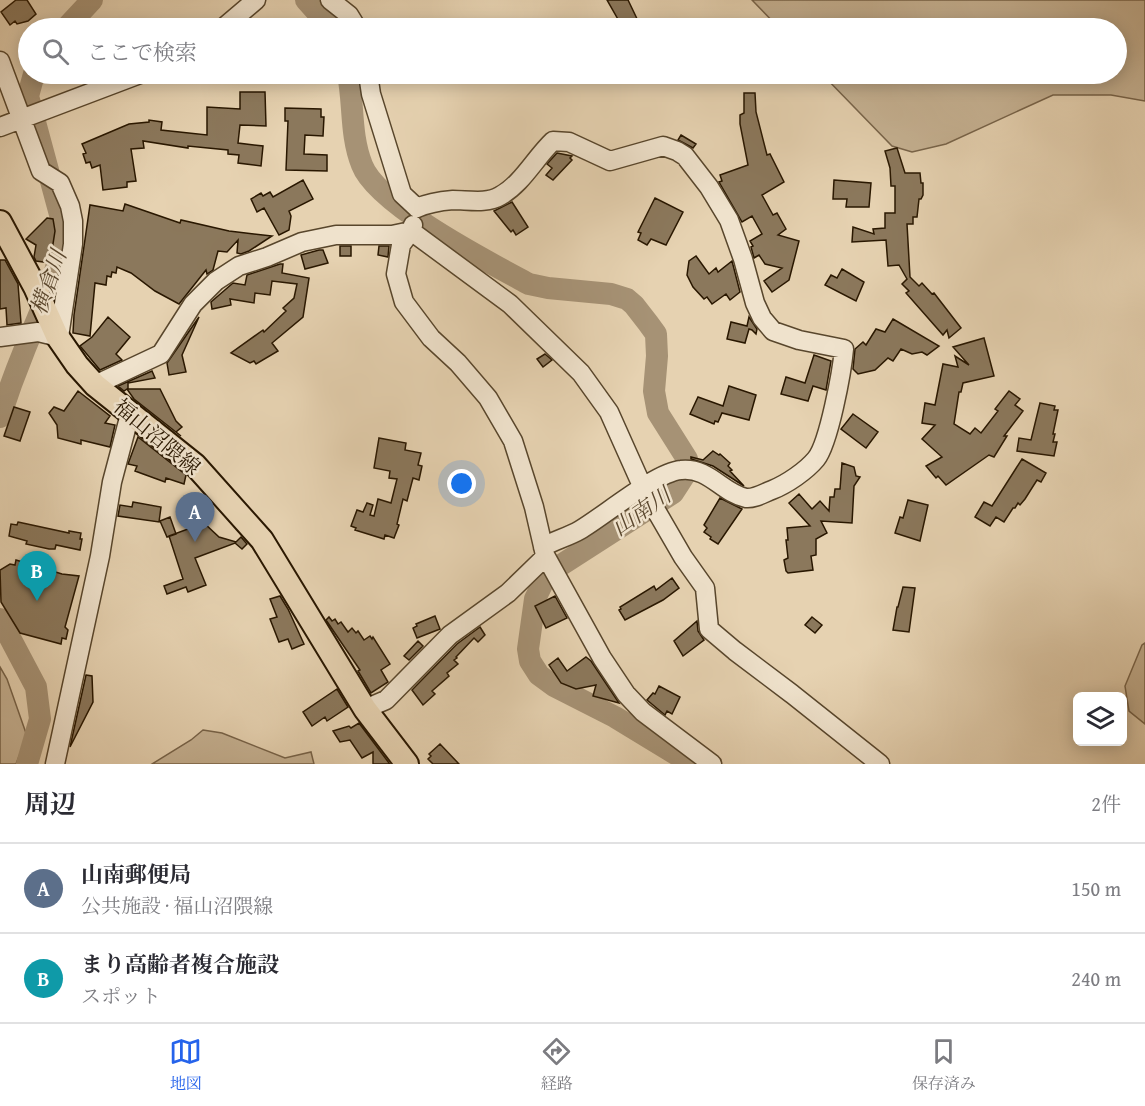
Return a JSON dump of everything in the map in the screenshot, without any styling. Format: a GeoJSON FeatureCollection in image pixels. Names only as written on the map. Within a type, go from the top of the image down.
{"type":"FeatureCollection","features":[{"type":"Feature","properties":{"kind":"main road","name":"福山沼隈線"},"geometry":{"type":"LineString","coordinates":[[0,222],[36,287],[42,330],[95,385],[195,465],[262,540],[365,709],[407,764]]}},
{"type":"Feature","properties":{"kind":"street"},"geometry":{"type":"LineString","coordinates":[[235,18],[256,0]]}},
{"type":"Feature","properties":{"kind":"street"},"geometry":{"type":"LineString","coordinates":[[330,0],[351,18]]}},
{"type":"Feature","properties":{"kind":"street"},"geometry":{"type":"LineString","coordinates":[[0,61],[41,171],[60,183],[70,206],[73,221],[73,244],[59,336],[42,330],[0,337]]}},
{"type":"Feature","properties":{"kind":"street"},"geometry":{"type":"LineString","coordinates":[[0,127],[114,84]]}},
{"type":"Feature","properties":{"kind":"street"},"geometry":{"type":"LineString","coordinates":[[369,84],[370,94],[402,194],[417,208]]}},
{"type":"Feature","properties":{"kind":"street"},"geometry":{"type":"LineString","coordinates":[[365,709],[386,700],[450,635],[508,593],[542,560],[545,553],[668,474],[680,470],[697,470],[740,496],[750,499],[776,488],[805,469],[818,457],[825,440],[842,371],[844,349],[800,340],[773,331],[762,318],[729,220],[709,186],[685,156],[677,151],[663,146],[610,161],[569,142],[553,141],[520,179],[500,196],[483,201],[451,200],[426,204],[417,208]]}},
{"type":"Feature","properties":{"kind":"street"},"geometry":{"type":"LineString","coordinates":[[417,208],[411,231],[401,245],[396,274],[404,302],[431,338],[458,363],[488,398],[513,441],[534,507],[545,553],[602,658],[626,694],[643,712],[712,764]]}},
{"type":"Feature","properties":{"kind":"street"},"geometry":{"type":"LineString","coordinates":[[95,385],[161,354],[193,304],[216,281],[239,266],[302,242],[336,235],[392,235],[411,231],[510,304],[581,373],[609,411],[643,488],[683,557],[705,588],[709,629],[880,764]]}},
{"type":"Feature","properties":{"kind":"street"},"geometry":{"type":"LineString","coordinates":[[55,764],[100,556],[112,482],[130,414]]}},
{"type":"Feature","properties":{"kind":"shaded area"},"geometry":{"type":"Polygon","coordinates":[[[752,0],[1145,0],[1145,101],[1111,95],[1053,95],[946,144],[912,152],[892,146],[832,84],[1127,84],[1127,18],[769,18],[752,0]]]}},
{"type":"Feature","properties":{"kind":"shaded area"},"geometry":{"type":"Polygon","coordinates":[[[1145,643],[1145,724],[1129,711],[1125,686],[1142,645],[1145,643]]]}},
{"type":"Feature","properties":{"kind":"shaded area"},"geometry":{"type":"Polygon","coordinates":[[[0,667],[7,679],[27,736],[16,764],[0,764],[0,667]]]}},
{"type":"Feature","properties":{"kind":"shaded area"},"geometry":{"type":"Polygon","coordinates":[[[203,730],[222,733],[285,758],[311,752],[314,764],[152,764],[203,730]]]}},
{"type":"Feature","properties":{"kind":"building"},"geometry":{"type":"Polygon","coordinates":[[[16,0],[27,0],[36,14],[31,18],[18,18],[18,24],[15,21],[10,25],[1,12],[16,0]]]}},
{"type":"Feature","properties":{"kind":"building"},"geometry":{"type":"Polygon","coordinates":[[[607,0],[628,0],[637,18],[617,18],[607,0]]]}},
{"type":"Feature","properties":{"kind":"building"},"geometry":{"type":"Polygon","coordinates":[[[240,92],[265,92],[266,126],[240,125],[238,143],[263,146],[261,166],[238,163],[239,155],[228,154],[228,150],[188,146],[188,148],[143,141],[144,148],[131,149],[136,181],[127,182],[127,187],[103,190],[100,165],[92,168],[90,162],[86,163],[83,154],[86,153],[82,144],[129,124],[149,122],[149,120],[162,122],[161,130],[207,135],[207,107],[240,109],[240,92]]]}},
{"type":"Feature","properties":{"kind":"building"},"geometry":{"type":"Polygon","coordinates":[[[744,93],[755,93],[756,112],[767,155],[770,154],[784,182],[762,195],[773,215],[777,213],[786,229],[778,235],[799,241],[789,280],[772,292],[764,281],[782,268],[765,264],[759,255],[754,258],[750,241],[762,234],[752,216],[742,222],[719,182],[722,181],[720,175],[748,165],[740,124],[740,115],[744,113],[744,93]]]}},
{"type":"Feature","properties":{"kind":"building"},"geometry":{"type":"Polygon","coordinates":[[[285,108],[321,109],[321,117],[324,117],[323,136],[305,135],[304,154],[327,155],[327,171],[286,170],[288,121],[285,121],[285,108]]]}},
{"type":"Feature","properties":{"kind":"building"},"geometry":{"type":"Polygon","coordinates":[[[681,135],[696,144],[693,148],[678,140],[681,135]]]}},
{"type":"Feature","properties":{"kind":"building"},"geometry":{"type":"Polygon","coordinates":[[[897,148],[905,173],[920,173],[921,183],[923,183],[923,195],[919,199],[917,217],[913,217],[913,224],[907,224],[910,277],[919,286],[922,283],[932,294],[934,293],[961,328],[949,338],[947,330],[943,335],[906,293],[909,291],[902,284],[907,279],[899,265],[888,266],[886,240],[852,242],[853,227],[874,234],[873,229],[885,228],[885,213],[895,213],[895,186],[891,186],[890,168],[885,151],[897,148]]]}},
{"type":"Feature","properties":{"kind":"building"},"geometry":{"type":"Polygon","coordinates":[[[557,153],[572,156],[570,158],[572,160],[553,180],[546,175],[552,168],[547,164],[557,153]]]}},
{"type":"Feature","properties":{"kind":"building"},"geometry":{"type":"Polygon","coordinates":[[[303,180],[313,199],[289,211],[291,216],[289,230],[279,235],[264,208],[257,212],[251,199],[261,193],[263,196],[270,192],[273,197],[303,180]]]}},
{"type":"Feature","properties":{"kind":"building"},"geometry":{"type":"Polygon","coordinates":[[[834,180],[871,183],[869,207],[846,207],[847,199],[833,199],[834,180]]]}},
{"type":"Feature","properties":{"kind":"building"},"geometry":{"type":"Polygon","coordinates":[[[655,198],[683,212],[666,245],[651,239],[647,245],[638,240],[641,233],[638,232],[655,198]]]}},
{"type":"Feature","properties":{"kind":"building"},"geometry":{"type":"Polygon","coordinates":[[[512,202],[528,227],[516,235],[494,211],[512,202]]]}},
{"type":"Feature","properties":{"kind":"building"},"geometry":{"type":"Polygon","coordinates":[[[125,204],[180,223],[181,220],[229,231],[272,236],[241,254],[237,253],[238,240],[227,252],[218,251],[213,270],[207,274],[206,270],[179,304],[155,291],[131,273],[117,267],[116,273],[112,272],[111,277],[107,276],[106,285],[95,283],[90,336],[73,333],[90,205],[123,211],[125,204]]]}},
{"type":"Feature","properties":{"kind":"building"},"geometry":{"type":"Polygon","coordinates":[[[47,218],[53,219],[55,231],[50,263],[36,261],[34,257],[36,245],[26,239],[47,218]]]}},
{"type":"Feature","properties":{"kind":"building"},"geometry":{"type":"Polygon","coordinates":[[[340,246],[351,246],[351,256],[340,256],[340,246]]]}},
{"type":"Feature","properties":{"kind":"building"},"geometry":{"type":"Polygon","coordinates":[[[379,246],[389,246],[388,257],[378,255],[379,246]]]}},
{"type":"Feature","properties":{"kind":"building"},"geometry":{"type":"Polygon","coordinates":[[[323,250],[328,263],[305,269],[301,255],[323,250]]]}},
{"type":"Feature","properties":{"kind":"building"},"geometry":{"type":"Polygon","coordinates":[[[696,256],[709,274],[716,268],[718,272],[732,261],[740,292],[730,300],[726,294],[712,304],[707,297],[704,299],[693,287],[687,275],[689,261],[696,256]]]}},
{"type":"Feature","properties":{"kind":"building"},"geometry":{"type":"Polygon","coordinates":[[[0,260],[5,260],[18,284],[21,323],[7,325],[6,308],[0,309],[0,260]]]}},
{"type":"Feature","properties":{"kind":"building"},"geometry":{"type":"Polygon","coordinates":[[[283,264],[282,273],[309,278],[303,317],[272,343],[278,351],[256,364],[254,361],[250,363],[231,353],[263,330],[264,332],[286,311],[283,308],[294,298],[297,284],[272,281],[270,295],[255,293],[254,303],[230,299],[231,305],[212,309],[211,302],[233,283],[245,285],[247,275],[283,264]]]}},
{"type":"Feature","properties":{"kind":"building"},"geometry":{"type":"Polygon","coordinates":[[[842,269],[864,282],[856,301],[825,285],[831,275],[837,278],[842,269]]]}},
{"type":"Feature","properties":{"kind":"building"},"geometry":{"type":"Polygon","coordinates":[[[108,317],[130,337],[116,354],[122,360],[100,370],[80,346],[92,337],[108,317]]]}},
{"type":"Feature","properties":{"kind":"building"},"geometry":{"type":"Polygon","coordinates":[[[199,317],[182,355],[186,372],[169,375],[167,363],[199,317]]]}},
{"type":"Feature","properties":{"kind":"building"},"geometry":{"type":"Polygon","coordinates":[[[749,317],[757,329],[756,334],[749,329],[745,343],[727,339],[731,322],[747,326],[749,317]]]}},
{"type":"Feature","properties":{"kind":"building"},"geometry":{"type":"Polygon","coordinates":[[[893,319],[939,346],[927,355],[922,352],[912,354],[901,349],[893,361],[888,358],[875,370],[858,374],[853,369],[855,349],[863,342],[866,345],[876,329],[885,332],[893,319]]]}},
{"type":"Feature","properties":{"kind":"building"},"geometry":{"type":"Polygon","coordinates":[[[984,338],[994,376],[963,383],[961,392],[959,392],[954,424],[970,434],[975,428],[981,433],[998,411],[995,409],[1009,391],[1020,399],[1015,405],[1023,411],[1004,436],[1007,436],[994,457],[989,455],[946,485],[938,476],[936,478],[926,466],[942,457],[922,439],[935,425],[922,423],[925,403],[935,405],[943,364],[958,367],[955,356],[969,365],[953,347],[984,338]]]}},
{"type":"Feature","properties":{"kind":"building"},"geometry":{"type":"Polygon","coordinates":[[[545,354],[552,360],[543,367],[537,359],[545,354]]]}},
{"type":"Feature","properties":{"kind":"building"},"geometry":{"type":"Polygon","coordinates":[[[814,355],[831,361],[826,390],[813,386],[808,401],[781,394],[786,377],[805,383],[814,355]]]}},
{"type":"Feature","properties":{"kind":"building"},"geometry":{"type":"Polygon","coordinates":[[[152,371],[155,378],[128,383],[128,389],[160,389],[176,421],[182,427],[176,432],[181,436],[134,399],[127,389],[124,391],[118,386],[152,371]]]}},
{"type":"Feature","properties":{"kind":"building"},"geometry":{"type":"Polygon","coordinates":[[[729,386],[756,395],[749,420],[722,413],[718,422],[715,421],[714,424],[690,414],[698,397],[723,406],[729,386]]]}},
{"type":"Feature","properties":{"kind":"building"},"geometry":{"type":"Polygon","coordinates":[[[78,391],[110,416],[105,423],[115,425],[110,447],[81,440],[81,444],[58,438],[57,425],[49,413],[54,407],[64,411],[78,391]]]}},
{"type":"Feature","properties":{"kind":"building"},"geometry":{"type":"Polygon","coordinates":[[[1040,403],[1055,406],[1054,410],[1058,410],[1053,434],[1055,434],[1053,442],[1057,442],[1054,456],[1017,451],[1019,438],[1031,440],[1040,403]]]}},
{"type":"Feature","properties":{"kind":"building"},"geometry":{"type":"Polygon","coordinates":[[[14,407],[30,412],[20,441],[4,436],[14,407]]]}},
{"type":"Feature","properties":{"kind":"building"},"geometry":{"type":"Polygon","coordinates":[[[853,414],[878,432],[866,448],[841,429],[853,414]]]}},
{"type":"Feature","properties":{"kind":"building"},"geometry":{"type":"Polygon","coordinates":[[[138,437],[186,475],[184,484],[166,478],[165,482],[135,471],[137,466],[128,464],[138,437]]]}},
{"type":"Feature","properties":{"kind":"building"},"geometry":{"type":"Polygon","coordinates":[[[379,438],[406,443],[405,450],[421,453],[418,465],[422,466],[419,480],[413,478],[407,501],[403,499],[397,524],[399,525],[394,538],[385,535],[384,539],[355,530],[356,528],[351,526],[357,510],[363,512],[367,503],[373,505],[370,515],[374,516],[378,499],[391,503],[397,479],[389,478],[390,471],[374,468],[379,438]]]}},
{"type":"Feature","properties":{"kind":"building"},"geometry":{"type":"Polygon","coordinates":[[[713,451],[730,463],[728,466],[732,470],[730,471],[744,486],[713,466],[691,459],[691,457],[703,460],[713,451]]]}},
{"type":"Feature","properties":{"kind":"building"},"geometry":{"type":"Polygon","coordinates":[[[1022,459],[1046,473],[1041,482],[1037,480],[1025,499],[1013,508],[1004,522],[996,517],[990,526],[975,517],[984,502],[992,506],[1022,459]]]}},
{"type":"Feature","properties":{"kind":"building"},"geometry":{"type":"Polygon","coordinates":[[[842,463],[854,467],[856,476],[860,477],[854,486],[852,523],[821,521],[827,533],[816,539],[816,555],[811,556],[813,570],[788,573],[784,560],[788,558],[787,528],[810,526],[789,503],[799,494],[812,509],[820,501],[829,511],[830,497],[834,497],[835,489],[840,489],[842,463]]]}},
{"type":"Feature","properties":{"kind":"building"},"geometry":{"type":"Polygon","coordinates":[[[720,498],[742,509],[718,544],[704,532],[707,528],[704,525],[720,498]]]}},
{"type":"Feature","properties":{"kind":"building"},"geometry":{"type":"Polygon","coordinates":[[[908,500],[928,505],[920,541],[895,533],[900,517],[903,518],[908,500]]]}},
{"type":"Feature","properties":{"kind":"building"},"geometry":{"type":"Polygon","coordinates":[[[133,502],[161,507],[159,522],[118,516],[120,505],[132,507],[133,502]]]}},
{"type":"Feature","properties":{"kind":"building"},"geometry":{"type":"Polygon","coordinates":[[[170,517],[176,534],[167,537],[160,521],[170,517]]]}},
{"type":"Feature","properties":{"kind":"building"},"geometry":{"type":"Polygon","coordinates":[[[18,522],[69,533],[69,531],[81,533],[80,550],[56,545],[55,549],[49,549],[26,544],[27,541],[9,536],[11,524],[17,525],[18,522]]]}},
{"type":"Feature","properties":{"kind":"building"},"geometry":{"type":"Polygon","coordinates":[[[204,523],[219,537],[236,542],[241,537],[247,544],[242,549],[235,543],[195,558],[206,585],[188,592],[186,587],[167,594],[164,586],[183,579],[169,536],[204,523]]]}},
{"type":"Feature","properties":{"kind":"building"},"geometry":{"type":"Polygon","coordinates":[[[16,560],[62,574],[79,576],[65,627],[68,630],[66,639],[62,638],[61,644],[20,633],[1,602],[0,570],[10,564],[15,565],[16,560]]]}},
{"type":"Feature","properties":{"kind":"building"},"geometry":{"type":"Polygon","coordinates":[[[672,578],[679,588],[663,600],[625,620],[619,610],[620,607],[654,586],[656,590],[672,578]]]}},
{"type":"Feature","properties":{"kind":"building"},"geometry":{"type":"Polygon","coordinates":[[[903,587],[915,588],[909,632],[893,630],[903,587]]]}},
{"type":"Feature","properties":{"kind":"building"},"geometry":{"type":"Polygon","coordinates":[[[280,596],[304,644],[292,649],[288,639],[279,642],[270,619],[277,617],[270,599],[280,596]]]}},
{"type":"Feature","properties":{"kind":"building"},"geometry":{"type":"Polygon","coordinates":[[[555,596],[567,618],[546,628],[535,606],[555,596]]]}},
{"type":"Feature","properties":{"kind":"building"},"geometry":{"type":"Polygon","coordinates":[[[435,616],[440,629],[417,638],[413,628],[417,626],[416,624],[435,616]]]}},
{"type":"Feature","properties":{"kind":"building"},"geometry":{"type":"Polygon","coordinates":[[[329,617],[332,621],[335,619],[338,624],[341,622],[348,632],[352,628],[356,633],[358,631],[364,640],[370,636],[372,639],[373,637],[390,664],[381,670],[388,682],[371,693],[358,671],[360,670],[326,620],[329,617]]]}},
{"type":"Feature","properties":{"kind":"building"},"geometry":{"type":"Polygon","coordinates":[[[812,617],[822,625],[815,633],[805,625],[812,617]]]}},
{"type":"Feature","properties":{"kind":"building"},"geometry":{"type":"Polygon","coordinates":[[[697,621],[698,631],[704,640],[683,656],[674,641],[697,621]]]}},
{"type":"Feature","properties":{"kind":"building"},"geometry":{"type":"Polygon","coordinates":[[[480,627],[485,635],[478,642],[474,638],[456,657],[454,660],[458,664],[447,673],[449,676],[432,691],[435,694],[423,705],[412,690],[457,644],[480,627]]]}},
{"type":"Feature","properties":{"kind":"building"},"geometry":{"type":"Polygon","coordinates":[[[418,641],[423,646],[409,660],[404,656],[418,641]]]}},
{"type":"Feature","properties":{"kind":"building"},"geometry":{"type":"Polygon","coordinates":[[[586,657],[619,703],[593,696],[596,685],[576,689],[561,683],[549,665],[558,658],[567,671],[586,657]]]}},
{"type":"Feature","properties":{"kind":"building"},"geometry":{"type":"Polygon","coordinates":[[[86,675],[92,676],[93,702],[70,747],[86,675]]]}},
{"type":"Feature","properties":{"kind":"building"},"geometry":{"type":"Polygon","coordinates":[[[659,686],[680,697],[672,714],[667,711],[665,715],[647,700],[653,693],[655,694],[659,686]]]}},
{"type":"Feature","properties":{"kind":"building"},"geometry":{"type":"Polygon","coordinates":[[[337,689],[348,707],[327,721],[325,717],[312,726],[303,712],[337,689]]]}},
{"type":"Feature","properties":{"kind":"building"},"geometry":{"type":"Polygon","coordinates":[[[359,723],[390,764],[373,764],[373,752],[362,758],[350,740],[340,742],[333,731],[349,726],[351,728],[359,723]]]}},
{"type":"Feature","properties":{"kind":"building"},"geometry":{"type":"Polygon","coordinates":[[[440,744],[459,764],[433,764],[428,759],[431,756],[429,754],[440,744]]]}},
{"type":"Feature","properties":{"kind":"waterway","name":"横倉川"},"geometry":{"type":"LineString","coordinates":[[75,18],[92,0]]}},
{"type":"Feature","properties":{"kind":"waterway","name":"山南川"},"geometry":{"type":"LineString","coordinates":[[306,0],[322,18]]}},
{"type":"Feature","properties":{"kind":"waterway","name":"横倉川"},"geometry":{"type":"LineString","coordinates":[[0,417],[17,368],[50,288],[62,238],[62,222],[28,96],[31,84]]}},
{"type":"Feature","properties":{"kind":"waterway","name":"山南川"},"geometry":{"type":"LineString","coordinates":[[349,84],[358,154],[372,181],[389,198],[436,232],[529,284],[611,294],[627,299],[656,334],[654,391],[658,413],[687,459],[684,476],[673,493],[547,574],[535,599],[528,649],[530,661],[539,675],[554,686],[615,717],[692,764]]}},
{"type":"Feature","properties":{"kind":"waterway","name":"横倉川"},"geometry":{"type":"LineString","coordinates":[[0,619],[36,687],[40,719],[27,764]]}},
{"type":"Feature","properties":{"kind":"place","name":"山南郵便局"},"geometry":{"type":"Point","coordinates":[195,542]}},
{"type":"Feature","properties":{"kind":"place","name":"まり高齢者複合施設"},"geometry":{"type":"Point","coordinates":[37,601]}}]}
